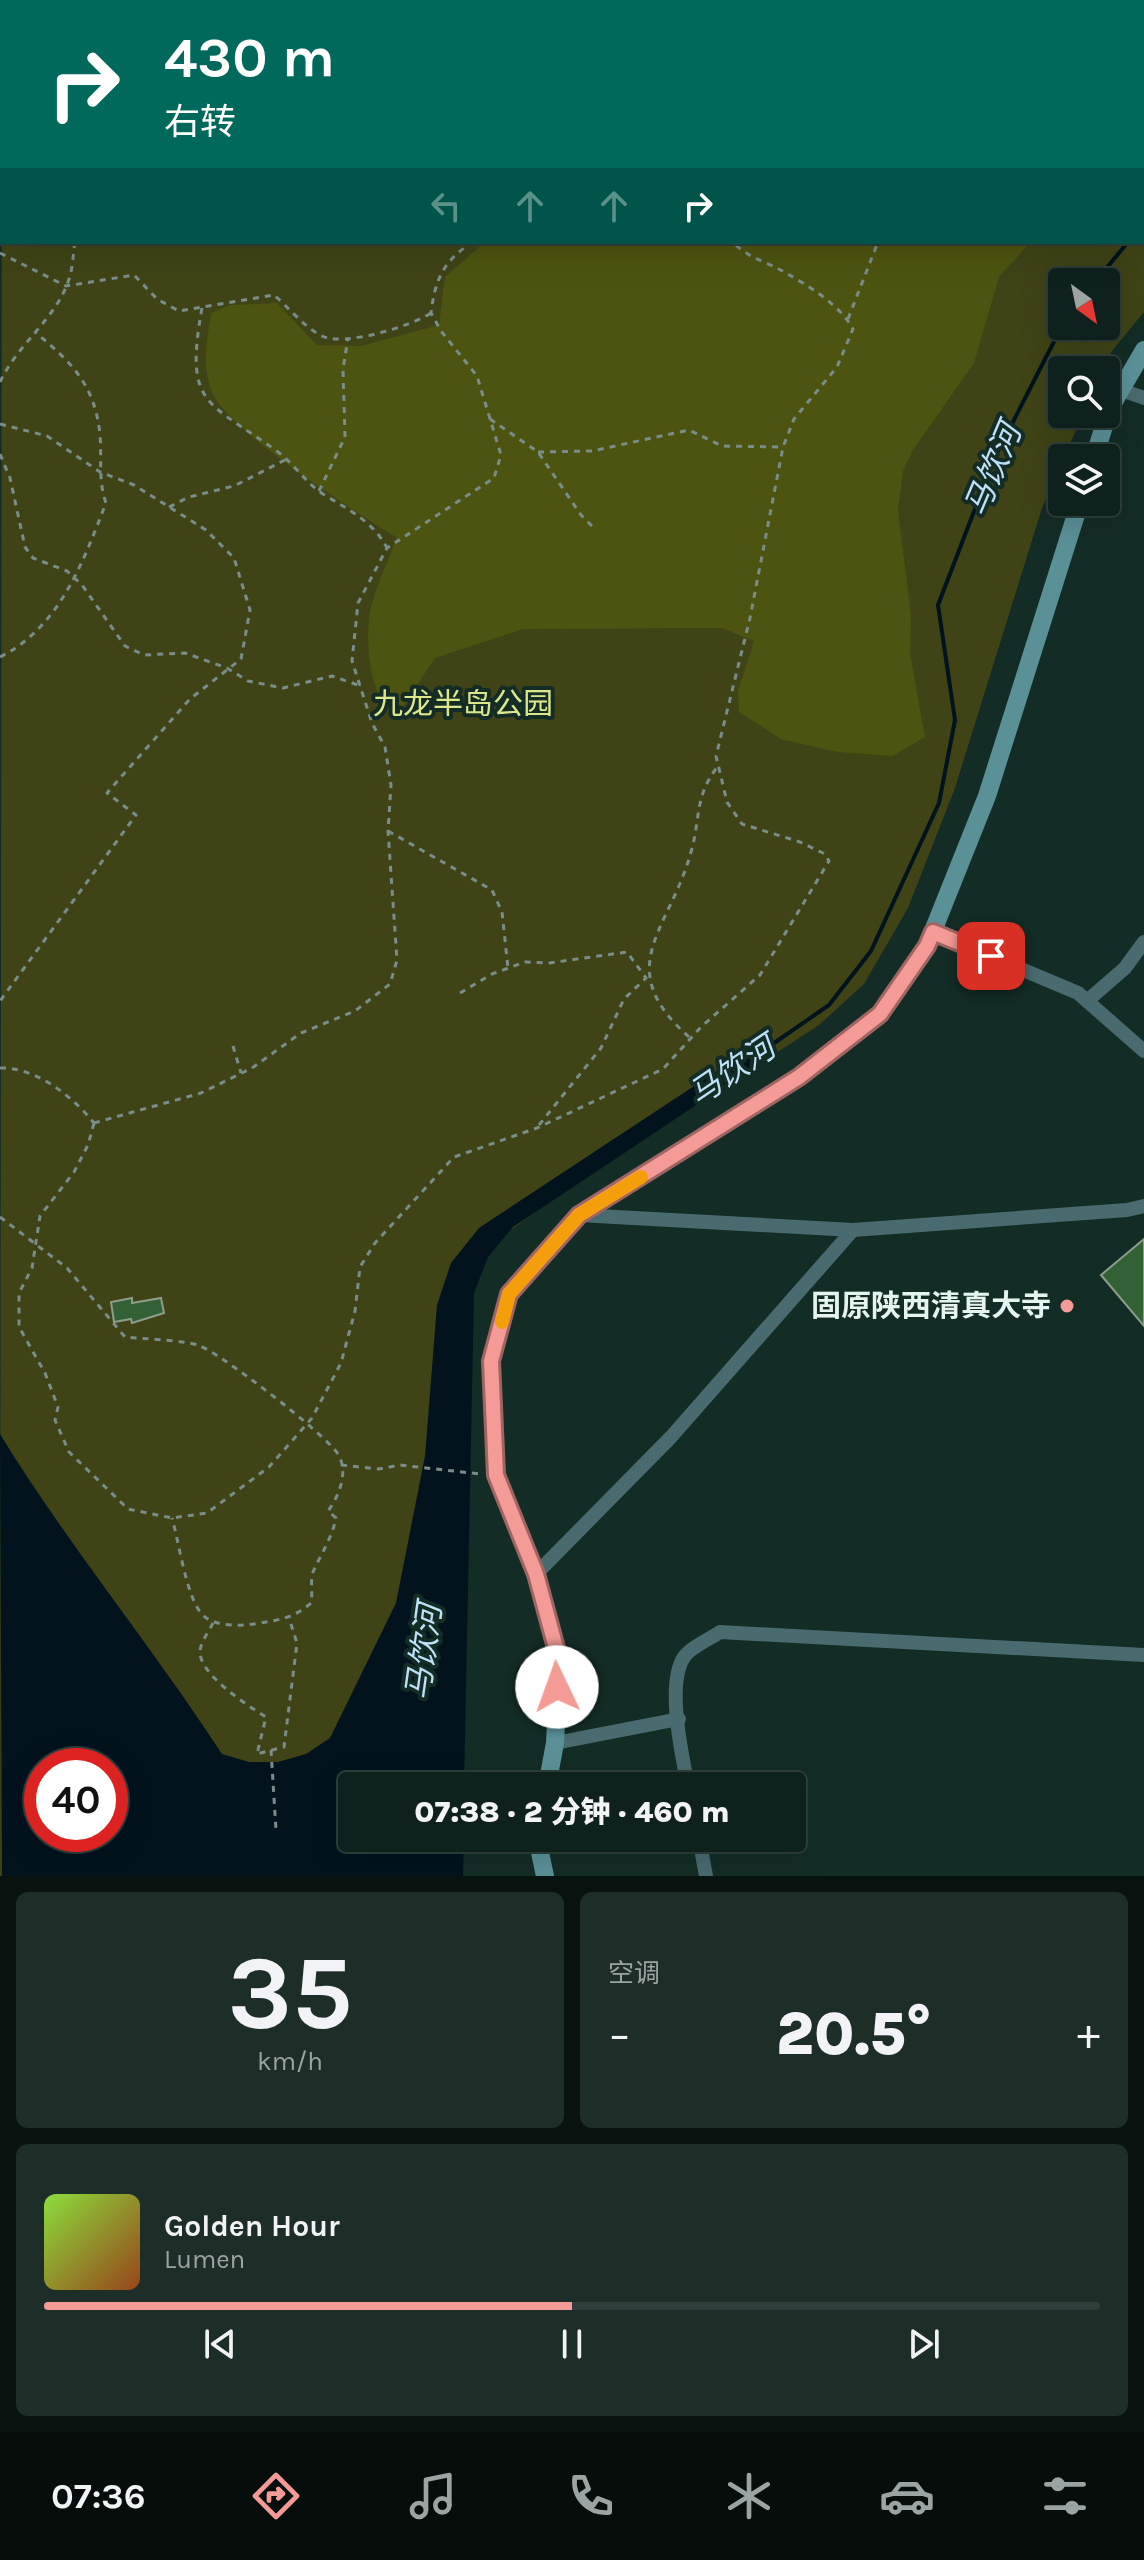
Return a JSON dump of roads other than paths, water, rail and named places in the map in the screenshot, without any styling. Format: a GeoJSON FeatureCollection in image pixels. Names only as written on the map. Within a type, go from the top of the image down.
{"type":"FeatureCollection","features":[{"type":"Feature","properties":{"kind":"street"},"geometry":{"type":"LineString","coordinates":[[1098,444],[1109,410],[1144,350]]}},
{"type":"Feature","properties":{"kind":"street"},"geometry":{"type":"LineString","coordinates":[[1121,390],[1144,398]]}},
{"type":"Feature","properties":{"kind":"street"},"geometry":{"type":"LineString","coordinates":[[550,1772],[555,1743],[559,1659],[536,1574],[496,1475],[491,1361],[509,1294],[579,1215],[799,1077],[880,1014],[927,946],[987,796],[1076,516]]}},
{"type":"Feature","properties":{"kind":"street"},"geometry":{"type":"LineString","coordinates":[[933,932],[1078,993],[1144,1051]]}},
{"type":"Feature","properties":{"kind":"street"},"geometry":{"type":"LineString","coordinates":[[1087,1001],[1125,968],[1144,942]]}},
{"type":"Feature","properties":{"kind":"street"},"geometry":{"type":"LineString","coordinates":[[579,1215],[853,1230],[1127,1210],[1144,1206]]}},
{"type":"Feature","properties":{"kind":"street"},"geometry":{"type":"LineString","coordinates":[[536,1574],[671,1437],[853,1230]]}},
{"type":"Feature","properties":{"kind":"street"},"geometry":{"type":"LineString","coordinates":[[686,1772],[676,1678],[685,1655],[720,1632],[1144,1655]]}},
{"type":"Feature","properties":{"kind":"street"},"geometry":{"type":"LineString","coordinates":[[555,1743],[679,1719]]}},
{"type":"Feature","properties":{"kind":"street"},"geometry":{"type":"LineString","coordinates":[[540,1852],[545,1876]]}},
{"type":"Feature","properties":{"kind":"street"},"geometry":{"type":"LineString","coordinates":[[702,1852],[706,1876]]}},
{"type":"Feature","properties":{"kind":"water"},"geometry":{"type":"Polygon","coordinates":[[[764,1040],[776,1052],[513,1227],[488,1257],[474,1293],[464,1772],[338,1772],[338,1852],[464,1852],[463,1876],[2,1876],[0,1434],[53,1516],[222,1754],[249,1762],[278,1762],[306,1754],[330,1738],[396,1603],[425,1456],[437,1305],[451,1263],[479,1228],[764,1040]]]}},
{"type":"Feature","properties":{"kind":"waterway","name":"马饮河"},"geometry":{"type":"LineString","coordinates":[[1107,268],[1126,244]]}},
{"type":"Feature","properties":{"kind":"waterway","name":"马饮河"},"geometry":{"type":"LineString","coordinates":[[767,1048],[829,1005],[871,951],[939,803],[955,720],[938,605],[995,457],[1055,340]]}},
{"type":"Feature","properties":{"kind":"place","name":"固原陕西清真大寺"},"geometry":{"type":"Point","coordinates":[1067,1306]}},
{"type":"Feature","properties":{"kind":"park label","name":"九龙半岛公园"},"geometry":{"type":"Point","coordinates":[463,704]}}]}
